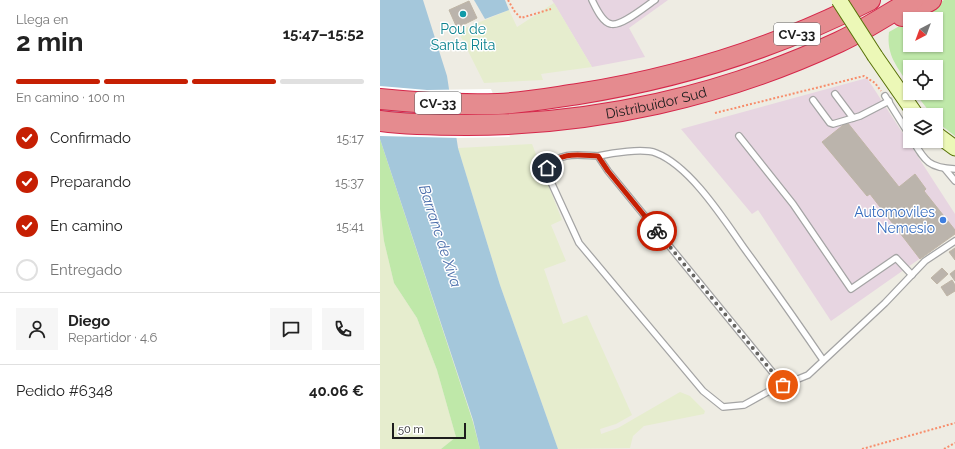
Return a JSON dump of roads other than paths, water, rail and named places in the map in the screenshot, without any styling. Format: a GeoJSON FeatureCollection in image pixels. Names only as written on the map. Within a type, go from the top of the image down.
{"type":"FeatureCollection","features":[{"type":"Feature","properties":{"kind":"highway","name":"Distribuïdor Sud"},"geometry":{"type":"LineString","coordinates":[[380,99],[410,102],[497,104],[530,102],[619,88],[721,62],[825,23],[870,0]]}},
{"type":"Feature","properties":{"kind":"highway","name":"Distribuïdor Sud"},"geometry":{"type":"LineString","coordinates":[[380,121],[407,125],[504,125],[568,119],[630,110],[725,86],[788,63],[838,42],[875,24],[913,0]]}},
{"type":"Feature","properties":{"kind":"highway"},"geometry":{"type":"LineString","coordinates":[[875,24],[899,18],[931,0]]}},
{"type":"Feature","properties":{"kind":"highway"},"geometry":{"type":"LineString","coordinates":[[380,129],[391,129],[407,125]]}},
{"type":"Feature","properties":{"kind":"street"},"geometry":{"type":"LineString","coordinates":[[839,0],[911,108]]}},
{"type":"Feature","properties":{"kind":"street"},"geometry":{"type":"LineString","coordinates":[[943,139],[955,148]]}},
{"type":"Feature","properties":{"kind":"lane"},"geometry":{"type":"LineString","coordinates":[[592,0],[602,18],[611,24],[619,24],[655,0]]}},
{"type":"Feature","properties":{"kind":"lane"},"geometry":{"type":"LineString","coordinates":[[835,94],[853,118]]}},
{"type":"Feature","properties":{"kind":"lane"},"geometry":{"type":"LineString","coordinates":[[885,96],[903,125]]}},
{"type":"Feature","properties":{"kind":"lane"},"geometry":{"type":"LineString","coordinates":[[813,100],[830,123],[853,118],[874,110],[889,102]]}},
{"type":"Feature","properties":{"kind":"lane"},"geometry":{"type":"LineString","coordinates":[[740,136],[793,204],[851,289],[896,258],[912,274]]}},
{"type":"Feature","properties":{"kind":"lane"},"geometry":{"type":"LineString","coordinates":[[917,148],[926,162],[945,169],[955,169]]}},
{"type":"Feature","properties":{"kind":"lane"},"geometry":{"type":"LineString","coordinates":[[823,360],[784,302],[707,197],[676,165],[655,152],[618,152],[598,156],[570,155],[554,159],[547,168],[551,182],[579,244],[703,391],[723,407],[744,405],[783,385],[808,375],[885,303],[925,261],[955,242]]}},
{"type":"Feature","properties":{"kind":"lane"},"geometry":{"type":"LineString","coordinates":[[598,156],[608,171],[783,385]]}},
{"type":"Feature","properties":{"kind":"lane"},"geometry":{"type":"LineString","coordinates":[[945,169],[955,181]]}},
{"type":"Feature","properties":{"kind":"water","name":"Barranc de Xiva"},"geometry":{"type":"Polygon","coordinates":[[[380,0],[423,0],[447,76],[458,148],[500,285],[558,449],[480,449],[473,420],[380,139],[380,0]]]}},
{"type":"Feature","properties":{"kind":"water"},"geometry":{"type":"Polygon","coordinates":[[[474,0],[505,0],[509,10],[485,19],[474,0]]]}},
{"type":"Feature","properties":{"kind":"place","name":"Pou de Santa Rita"},"geometry":{"type":"Point","coordinates":[463,14]}},
{"type":"Feature","properties":{"kind":"place","name":"Automoviles Nemesio"},"geometry":{"type":"Point","coordinates":[943,220]}}]}
